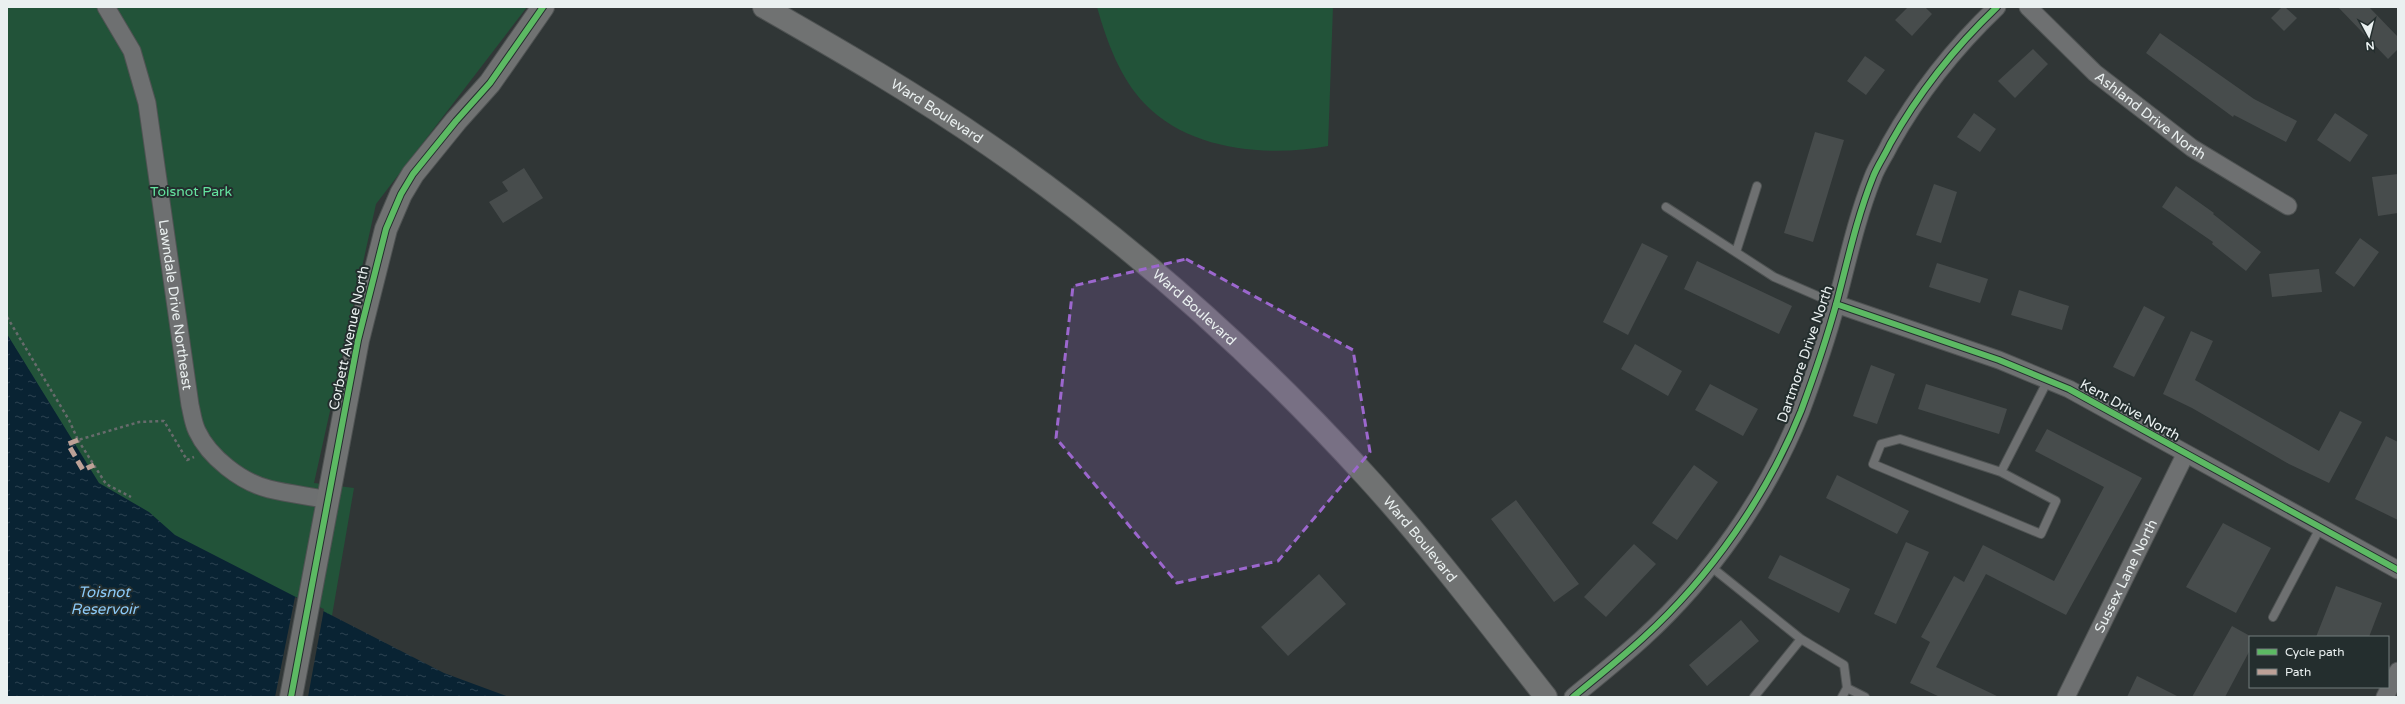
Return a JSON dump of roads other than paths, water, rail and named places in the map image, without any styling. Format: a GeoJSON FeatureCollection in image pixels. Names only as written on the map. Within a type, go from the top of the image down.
{"type":"FeatureCollection","features":[{"type":"Feature","properties":{"kind":"main road","name":"Corbett Avenue North"},"geometry":{"type":"LineString","coordinates":[[291,697],[358,340],[369,288],[386,229],[401,194],[412,174],[456,121],[490,84],[543,7]]}},
{"type":"Feature","properties":{"kind":"main road","name":"Ward Boulevard"},"geometry":{"type":"LineString","coordinates":[[764,7],[928,105],[992,147],[1133,255],[1230,338],[1365,475],[1421,538],[1546,697]]}},
{"type":"Feature","properties":{"kind":"street","name":"Lawndale Drive Northeast"},"geometry":{"type":"LineString","coordinates":[[106,7],[132,52],[147,103],[190,405],[197,431],[208,449],[225,465],[247,480],[268,489],[329,500]]}},
{"type":"Feature","properties":{"kind":"street","name":"Dartmore Drive North"},"geometry":{"type":"LineString","coordinates":[[1573,697],[1643,638],[1686,595],[1710,566],[1772,472],[1800,412],[1836,304],[1855,230],[1873,175],[1901,125],[1933,75],[1964,38],[1997,7]]}},
{"type":"Feature","properties":{"kind":"street","name":"Ashland Drive North"},"geometry":{"type":"LineString","coordinates":[[2028,7],[2095,73],[2192,148],[2288,206]]}},
{"type":"Feature","properties":{"kind":"street","name":"Kent Drive North"},"geometry":{"type":"LineString","coordinates":[[1836,304],[1932,336],[2069,389],[2185,455],[2398,570]]}},
{"type":"Feature","properties":{"kind":"street","name":"Sussex Lane North"},"geometry":{"type":"LineString","coordinates":[[2066,697],[2185,455]]}},
{"type":"Feature","properties":{"kind":"street"},"geometry":{"type":"LineString","coordinates":[[2385,697],[2398,671]]}},
{"type":"Feature","properties":{"kind":"lane"},"geometry":{"type":"LineString","coordinates":[[1736,252],[1757,186]]}},
{"type":"Feature","properties":{"kind":"lane"},"geometry":{"type":"LineString","coordinates":[[1666,207],[1774,277],[1836,304]]}},
{"type":"Feature","properties":{"kind":"lane"},"geometry":{"type":"LineString","coordinates":[[2001,472],[2048,380]]}},
{"type":"Feature","properties":{"kind":"lane"},"geometry":{"type":"LineString","coordinates":[[1900,439],[2001,472],[2056,501],[2041,534],[1873,464],[1881,444],[1900,439]]}},
{"type":"Feature","properties":{"kind":"lane"},"geometry":{"type":"LineString","coordinates":[[2273,618],[2320,528]]}},
{"type":"Feature","properties":{"kind":"lane"},"geometry":{"type":"LineString","coordinates":[[1710,566],[1801,639],[1844,665],[1847,688],[1842,697]]}},
{"type":"Feature","properties":{"kind":"lane"},"geometry":{"type":"LineString","coordinates":[[1754,697],[1801,639]]}},
{"type":"Feature","properties":{"kind":"lane"},"geometry":{"type":"LineString","coordinates":[[1847,688],[1865,697]]}},
{"type":"Feature","properties":{"kind":"water","name":"Toisnot Reservoir"},"geometry":{"type":"Polygon","coordinates":[[[7,334],[99,483],[149,512],[175,535],[444,673],[509,697],[7,697],[7,334]]]}},
{"type":"Feature","properties":{"kind":"park label","name":"Toisnot Park"},"geometry":{"type":"Point","coordinates":[191,191]}}]}
